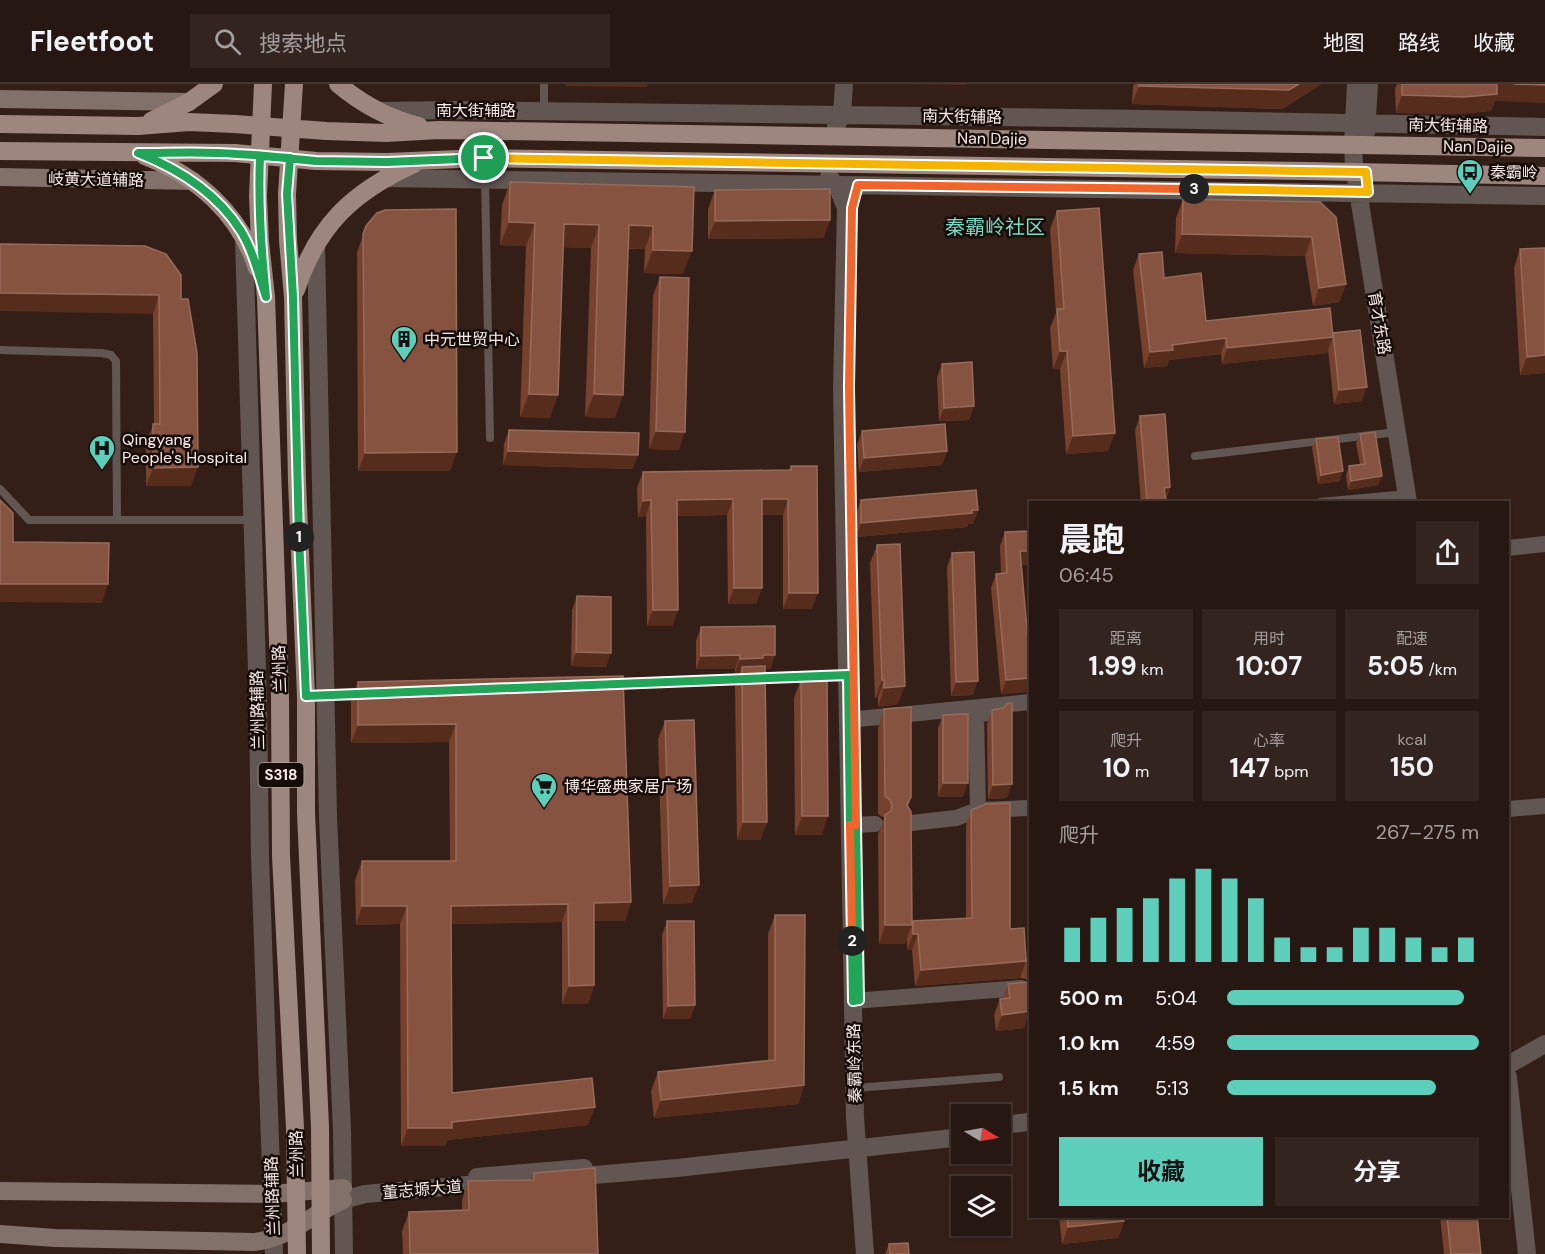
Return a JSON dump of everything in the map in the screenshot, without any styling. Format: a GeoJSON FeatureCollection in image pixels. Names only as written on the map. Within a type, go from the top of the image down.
{"type":"FeatureCollection","features":[{"type":"Feature","properties":{"kind":"main road"},"geometry":{"type":"LineString","coordinates":[[138,126],[189,102],[214,84]]}},
{"type":"Feature","properties":{"kind":"main road","name":"兰州路"},"geometry":{"type":"LineString","coordinates":[[263,84],[259,219],[266,297],[280,697],[282,856],[296,1128],[297,1254]]}},
{"type":"Feature","properties":{"kind":"main road","name":"兰州路"},"geometry":{"type":"LineString","coordinates":[[294,84],[287,194],[293,297],[297,481],[306,696],[307,824],[320,1127],[321,1254]]}},
{"type":"Feature","properties":{"kind":"main road"},"geometry":{"type":"LineString","coordinates":[[338,84],[379,111],[417,126],[439,130]]}},
{"type":"Feature","properties":{"kind":"main road"},"geometry":{"type":"LineString","coordinates":[[0,99],[189,102]]}},
{"type":"Feature","properties":{"kind":"main road"},"geometry":{"type":"LineString","coordinates":[[0,124],[138,126],[189,122],[386,133],[439,130]]}},
{"type":"Feature","properties":{"kind":"main road","name":"Nan Dajie"},"geometry":{"type":"LineString","coordinates":[[439,130],[1545,148]]}},
{"type":"Feature","properties":{"kind":"main road"},"geometry":{"type":"LineString","coordinates":[[0,150],[235,153],[387,162],[439,159]]}},
{"type":"Feature","properties":{"kind":"main road"},"geometry":{"type":"LineString","coordinates":[[138,153],[158,160],[193,180],[221,206],[244,238],[255,262],[266,297]]}},
{"type":"Feature","properties":{"kind":"main road"},"geometry":{"type":"LineString","coordinates":[[293,297],[301,274],[316,245],[326,228],[345,208],[366,189],[386,178],[414,164],[439,159]]}},
{"type":"Feature","properties":{"kind":"main road","name":"Nan Dajie"},"geometry":{"type":"LineString","coordinates":[[439,159],[1361,172],[1545,177]]}},
{"type":"Feature","properties":{"kind":"main road","name":"岐黄大道辅路"},"geometry":{"type":"LineString","coordinates":[[0,177],[193,180]]}},
{"type":"Feature","properties":{"kind":"main road","name":"董志塬大道"},"geometry":{"type":"LineString","coordinates":[[0,1191],[273,1194],[321,1190],[343,1194]]}},
{"type":"Feature","properties":{"kind":"main road","name":"董志塬大道"},"geometry":{"type":"LineString","coordinates":[[0,1234],[55,1238],[254,1242],[274,1246],[343,1194]]}},
{"type":"Feature","properties":{"kind":"street"},"geometry":{"type":"LineString","coordinates":[[844,84],[846,115],[869,136]]}},
{"type":"Feature","properties":{"kind":"street"},"geometry":{"type":"LineString","coordinates":[[821,135],[837,125],[846,115],[850,84]]}},
{"type":"Feature","properties":{"kind":"street"},"geometry":{"type":"LineString","coordinates":[[1356,84],[1360,123]]}},
{"type":"Feature","properties":{"kind":"street"},"geometry":{"type":"LineString","coordinates":[[1360,123],[1369,84]]}},
{"type":"Feature","properties":{"kind":"street","name":"南大街辅路"},"geometry":{"type":"LineString","coordinates":[[379,111],[846,115],[1545,127]]}},
{"type":"Feature","properties":{"kind":"street","name":"育才东路"},"geometry":{"type":"LineString","coordinates":[[1360,123],[1359,144],[1363,192],[1398,432],[1411,500]]}},
{"type":"Feature","properties":{"kind":"street","name":"秦霸岭东路"},"geometry":{"type":"LineString","coordinates":[[814,164],[836,184],[846,208],[842,387],[852,719],[857,1088],[865,1254]]}},
{"type":"Feature","properties":{"kind":"street","name":"秦霸岭东路"},"geometry":{"type":"LineString","coordinates":[[851,675],[849,387],[852,208],[858,185],[872,165]]}},
{"type":"Feature","properties":{"kind":"street"},"geometry":{"type":"LineString","coordinates":[[386,178],[1545,196]]}},
{"type":"Feature","properties":{"kind":"street","name":"育才东路"},"geometry":{"type":"LineString","coordinates":[[1363,192],[1411,500]]}},
{"type":"Feature","properties":{"kind":"street","name":"兰州路辅路"},"geometry":{"type":"LineString","coordinates":[[244,238],[258,703],[260,856],[274,1246]]}},
{"type":"Feature","properties":{"kind":"street"},"geometry":{"type":"LineString","coordinates":[[316,245],[331,889],[338,1032],[344,1254]]}},
{"type":"Feature","properties":{"kind":"street"},"geometry":{"type":"LineString","coordinates":[[1509,548],[1545,544]]}},
{"type":"Feature","properties":{"kind":"street"},"geometry":{"type":"LineString","coordinates":[[852,719],[1029,702]]}},
{"type":"Feature","properties":{"kind":"street"},"geometry":{"type":"LineString","coordinates":[[978,810],[976,714],[1029,711]]}},
{"type":"Feature","properties":{"kind":"street"},"geometry":{"type":"LineString","coordinates":[[1509,809],[1545,806]]}},
{"type":"Feature","properties":{"kind":"street"},"geometry":{"type":"LineString","coordinates":[[911,823],[956,818],[978,810],[1029,808]]}},
{"type":"Feature","properties":{"kind":"street"},"geometry":{"type":"LineString","coordinates":[[853,825],[875,824]]}},
{"type":"Feature","properties":{"kind":"street"},"geometry":{"type":"LineString","coordinates":[[856,1001],[1021,988]]}},
{"type":"Feature","properties":{"kind":"street"},"geometry":{"type":"LineString","coordinates":[[1509,1055],[1526,1044],[1545,1036]]}},
{"type":"Feature","properties":{"kind":"street"},"geometry":{"type":"LineString","coordinates":[[1509,1064],[1545,1044]]}},
{"type":"Feature","properties":{"kind":"street"},"geometry":{"type":"LineString","coordinates":[[1509,1086],[1527,1254]]}},
{"type":"Feature","properties":{"kind":"street"},"geometry":{"type":"LineString","coordinates":[[1011,1124],[1029,1122]]}},
{"type":"Feature","properties":{"kind":"street"},"geometry":{"type":"LineString","coordinates":[[1011,1132],[1029,1130]]}},
{"type":"Feature","properties":{"kind":"street","name":"董志塬大道"},"geometry":{"type":"LineString","coordinates":[[860,1144],[951,1131]]}},
{"type":"Feature","properties":{"kind":"street","name":"董志塬大道"},"geometry":{"type":"LineString","coordinates":[[343,1194],[676,1160],[951,1138]]}},
{"type":"Feature","properties":{"kind":"street","name":"秦霸岭东路"},"geometry":{"type":"LineString","coordinates":[[860,1144],[871,1254]]}},
{"type":"Feature","properties":{"kind":"street"},"geometry":{"type":"LineString","coordinates":[[1509,1163],[1519,1254]]}},
{"type":"Feature","properties":{"kind":"lane"},"geometry":{"type":"LineString","coordinates":[[544,84],[544,111]]}},
{"type":"Feature","properties":{"kind":"lane"},"geometry":{"type":"LineString","coordinates":[[484,179],[490,438]]}},
{"type":"Feature","properties":{"kind":"lane"},"geometry":{"type":"LineString","coordinates":[[0,350],[102,352],[111,355],[116,361],[117,520]]}},
{"type":"Feature","properties":{"kind":"lane"},"geometry":{"type":"LineString","coordinates":[[1195,456],[1398,432]]}},
{"type":"Feature","properties":{"kind":"lane"},"geometry":{"type":"LineString","coordinates":[[0,489],[29,520],[252,520]]}},
{"type":"Feature","properties":{"kind":"lane"},"geometry":{"type":"LineString","coordinates":[[1366,501],[1411,500]]}},
{"type":"Feature","properties":{"kind":"lane"},"geometry":{"type":"LineString","coordinates":[[606,684],[851,675]]}},
{"type":"Feature","properties":{"kind":"lane"},"geometry":{"type":"LineString","coordinates":[[306,696],[374,693]]}},
{"type":"Feature","properties":{"kind":"lane"},"geometry":{"type":"LineString","coordinates":[[857,1088],[999,1077]]}},
{"type":"Feature","properties":{"kind":"building"},"geometry":{"type":"Polygon","coordinates":[[[1139,84],[1299,84],[1289,90],[1139,86],[1139,84]]]}},
{"type":"Feature","properties":{"kind":"building"},"geometry":{"type":"Polygon","coordinates":[[[1402,84],[1497,84],[1497,94],[1464,97],[1402,95],[1402,84]]]}},
{"type":"Feature","properties":{"kind":"building"},"geometry":{"type":"Polygon","coordinates":[[[510,182],[694,187],[692,251],[653,250],[653,226],[629,225],[623,395],[594,394],[599,225],[564,224],[558,395],[529,394],[535,223],[509,222],[510,182]]]}},
{"type":"Feature","properties":{"kind":"building"},"geometry":{"type":"Polygon","coordinates":[[[830,189],[830,220],[715,221],[715,190],[830,189]]]}},
{"type":"Feature","properties":{"kind":"building"},"geometry":{"type":"Polygon","coordinates":[[[1183,199],[1320,202],[1336,217],[1346,284],[1319,288],[1312,237],[1182,234],[1183,199]]]}},
{"type":"Feature","properties":{"kind":"building"},"geometry":{"type":"Polygon","coordinates":[[[1099,208],[1115,433],[1073,436],[1067,351],[1060,351],[1057,309],[1064,309],[1057,211],[1099,208]]]}},
{"type":"Feature","properties":{"kind":"building","name":"中元世贸中心"},"geometry":{"type":"Polygon","coordinates":[[[456,209],[457,452],[365,453],[363,234],[366,226],[377,213],[385,210],[456,209]]]}},
{"type":"Feature","properties":{"kind":"building"},"geometry":{"type":"Polygon","coordinates":[[[0,244],[145,246],[166,254],[181,275],[181,299],[188,299],[197,353],[198,467],[153,468],[153,424],[160,424],[159,295],[0,293],[0,244]]]}},
{"type":"Feature","properties":{"kind":"building"},"geometry":{"type":"Polygon","coordinates":[[[1545,248],[1545,355],[1527,357],[1520,249],[1545,248]]]}},
{"type":"Feature","properties":{"kind":"building"},"geometry":{"type":"Polygon","coordinates":[[[1162,252],[1164,278],[1201,273],[1206,321],[1330,308],[1333,337],[1227,348],[1226,338],[1172,345],[1173,350],[1150,352],[1139,254],[1162,252]]]}},
{"type":"Feature","properties":{"kind":"building"},"geometry":{"type":"Polygon","coordinates":[[[660,277],[689,278],[685,432],[656,431],[660,277]]]}},
{"type":"Feature","properties":{"kind":"building"},"geometry":{"type":"Polygon","coordinates":[[[1360,330],[1367,387],[1339,390],[1333,333],[1360,330]]]}},
{"type":"Feature","properties":{"kind":"building"},"geometry":{"type":"Polygon","coordinates":[[[972,362],[974,406],[944,408],[942,364],[972,362]]]}},
{"type":"Feature","properties":{"kind":"building"},"geometry":{"type":"Polygon","coordinates":[[[1165,414],[1170,487],[1164,488],[1166,501],[1147,501],[1140,416],[1165,414]]]}},
{"type":"Feature","properties":{"kind":"building"},"geometry":{"type":"Polygon","coordinates":[[[945,424],[947,451],[864,458],[862,431],[945,424]]]}},
{"type":"Feature","properties":{"kind":"building"},"geometry":{"type":"Polygon","coordinates":[[[509,430],[639,433],[638,455],[508,451],[509,430]]]}},
{"type":"Feature","properties":{"kind":"building"},"geometry":{"type":"Polygon","coordinates":[[[1375,432],[1382,476],[1351,481],[1349,466],[1365,464],[1360,434],[1375,432]]]}},
{"type":"Feature","properties":{"kind":"building"},"geometry":{"type":"Polygon","coordinates":[[[1338,437],[1343,471],[1321,475],[1316,439],[1338,437]]]}},
{"type":"Feature","properties":{"kind":"building"},"geometry":{"type":"Polygon","coordinates":[[[791,466],[817,466],[818,593],[789,593],[788,499],[762,499],[762,588],[734,588],[733,499],[677,500],[678,610],[653,610],[651,500],[643,501],[643,472],[791,470],[791,466]]]}},
{"type":"Feature","properties":{"kind":"building"},"geometry":{"type":"Polygon","coordinates":[[[976,490],[978,510],[972,510],[972,513],[861,523],[861,500],[976,490]]]}},
{"type":"Feature","properties":{"kind":"building"},"geometry":{"type":"Polygon","coordinates":[[[0,500],[13,513],[13,542],[109,543],[108,584],[0,584],[0,500]]]}},
{"type":"Feature","properties":{"kind":"building"},"geometry":{"type":"Polygon","coordinates":[[[1029,531],[1029,551],[1020,551],[1029,651],[1029,678],[1006,680],[996,574],[1007,573],[1005,532],[1029,531]]]}},
{"type":"Feature","properties":{"kind":"building"},"geometry":{"type":"Polygon","coordinates":[[[900,544],[905,686],[884,688],[877,545],[900,544]]]}},
{"type":"Feature","properties":{"kind":"building"},"geometry":{"type":"Polygon","coordinates":[[[974,552],[978,681],[956,682],[952,553],[974,552]]]}},
{"type":"Feature","properties":{"kind":"building"},"geometry":{"type":"Polygon","coordinates":[[[577,596],[611,597],[611,653],[576,652],[577,596]]]}},
{"type":"Feature","properties":{"kind":"building"},"geometry":{"type":"Polygon","coordinates":[[[775,626],[775,655],[740,659],[740,655],[701,656],[701,627],[775,626]]]}},
{"type":"Feature","properties":{"kind":"building"},"geometry":{"type":"Polygon","coordinates":[[[765,666],[767,822],[743,822],[742,667],[765,666]]]}},
{"type":"Feature","properties":{"kind":"building"},"geometry":{"type":"Polygon","coordinates":[[[623,676],[631,902],[594,903],[594,985],[569,986],[568,904],[451,906],[452,1093],[592,1078],[595,1107],[452,1122],[452,1128],[408,1128],[407,906],[362,906],[362,861],[456,861],[456,724],[358,725],[358,682],[623,676]]]}},
{"type":"Feature","properties":{"kind":"building"},"geometry":{"type":"Polygon","coordinates":[[[801,679],[827,679],[828,816],[802,816],[801,679]]]}},
{"type":"Feature","properties":{"kind":"building"},"geometry":{"type":"Polygon","coordinates":[[[1008,703],[1012,703],[1012,784],[993,785],[992,710],[1003,708],[1008,703]]]}},
{"type":"Feature","properties":{"kind":"building"},"geometry":{"type":"Polygon","coordinates":[[[911,707],[911,797],[907,805],[911,812],[912,925],[885,925],[885,815],[891,811],[892,806],[890,800],[885,796],[884,709],[911,707]]]}},
{"type":"Feature","properties":{"kind":"building"},"geometry":{"type":"Polygon","coordinates":[[[968,714],[968,783],[943,783],[943,715],[968,714]]]}},
{"type":"Feature","properties":{"kind":"building"},"geometry":{"type":"Polygon","coordinates":[[[694,720],[699,885],[670,886],[665,721],[694,720]]]}},
{"type":"Feature","properties":{"kind":"building"},"geometry":{"type":"Polygon","coordinates":[[[1010,803],[1010,929],[1024,928],[1026,960],[1029,959],[1029,962],[921,970],[918,934],[913,934],[913,921],[972,918],[971,810],[986,804],[1010,803]]]}},
{"type":"Feature","properties":{"kind":"building"},"geometry":{"type":"Polygon","coordinates":[[[775,915],[805,915],[804,1085],[661,1100],[658,1072],[775,1060],[775,915]]]}},
{"type":"Feature","properties":{"kind":"building"},"geometry":{"type":"Polygon","coordinates":[[[667,921],[694,921],[695,1005],[668,1006],[667,921]]]}},
{"type":"Feature","properties":{"kind":"building"},"geometry":{"type":"Polygon","coordinates":[[[1028,982],[1029,1011],[1002,1015],[1000,999],[1010,998],[1008,984],[1028,982]]]}},
{"type":"Feature","properties":{"kind":"building"},"geometry":{"type":"Polygon","coordinates":[[[595,1168],[598,1254],[410,1254],[409,1212],[469,1210],[468,1181],[534,1180],[534,1173],[595,1168]]]}},
{"type":"Feature","properties":{"kind":"building"},"geometry":{"type":"Polygon","coordinates":[[[1067,1218],[1124,1218],[1124,1221],[1068,1227],[1067,1218]]]}},
{"type":"Feature","properties":{"kind":"building"},"geometry":{"type":"Polygon","coordinates":[[[1447,1218],[1477,1218],[1481,1254],[1451,1254],[1447,1218]]]}},
{"type":"Feature","properties":{"kind":"building"},"geometry":{"type":"Polygon","coordinates":[[[908,1243],[909,1254],[890,1254],[889,1244],[908,1243]]]}},
{"type":"Feature","properties":{"kind":"place","name":"秦霸岭"},"geometry":{"type":"Point","coordinates":[1470,195]}},
{"type":"Feature","properties":{"kind":"place","name":"中元世贸中心"},"geometry":{"type":"Point","coordinates":[404,362]}},
{"type":"Feature","properties":{"kind":"place","name":"Qingyang People's Hospital"},"geometry":{"type":"Point","coordinates":[102,471]}},
{"type":"Feature","properties":{"kind":"place","name":"博华盛典家居广场"},"geometry":{"type":"Point","coordinates":[544,809]}},
{"type":"Feature","properties":{"kind":"district","name":"秦霸岭社区"},"geometry":{"type":"Point","coordinates":[995,227]}},
{"type":"Feature","properties":{"kind":"route"},"geometry":{"type":"LineString","coordinates":[[484,158],[387,162],[316,161],[312,160],[290,158],[235,153],[138,153],[158,160],[193,180],[221,206],[241,232],[255,262],[266,297],[258,196],[260,156],[290,158],[287,194],[288,240],[293,297],[297,481],[306,696],[848,675],[850,825],[856,825],[859,1000],[853,1001],[850,825],[856,825],[849,387],[852,208],[853,197],[858,185],[1368,192],[1366,172],[484,158]]}}]}
